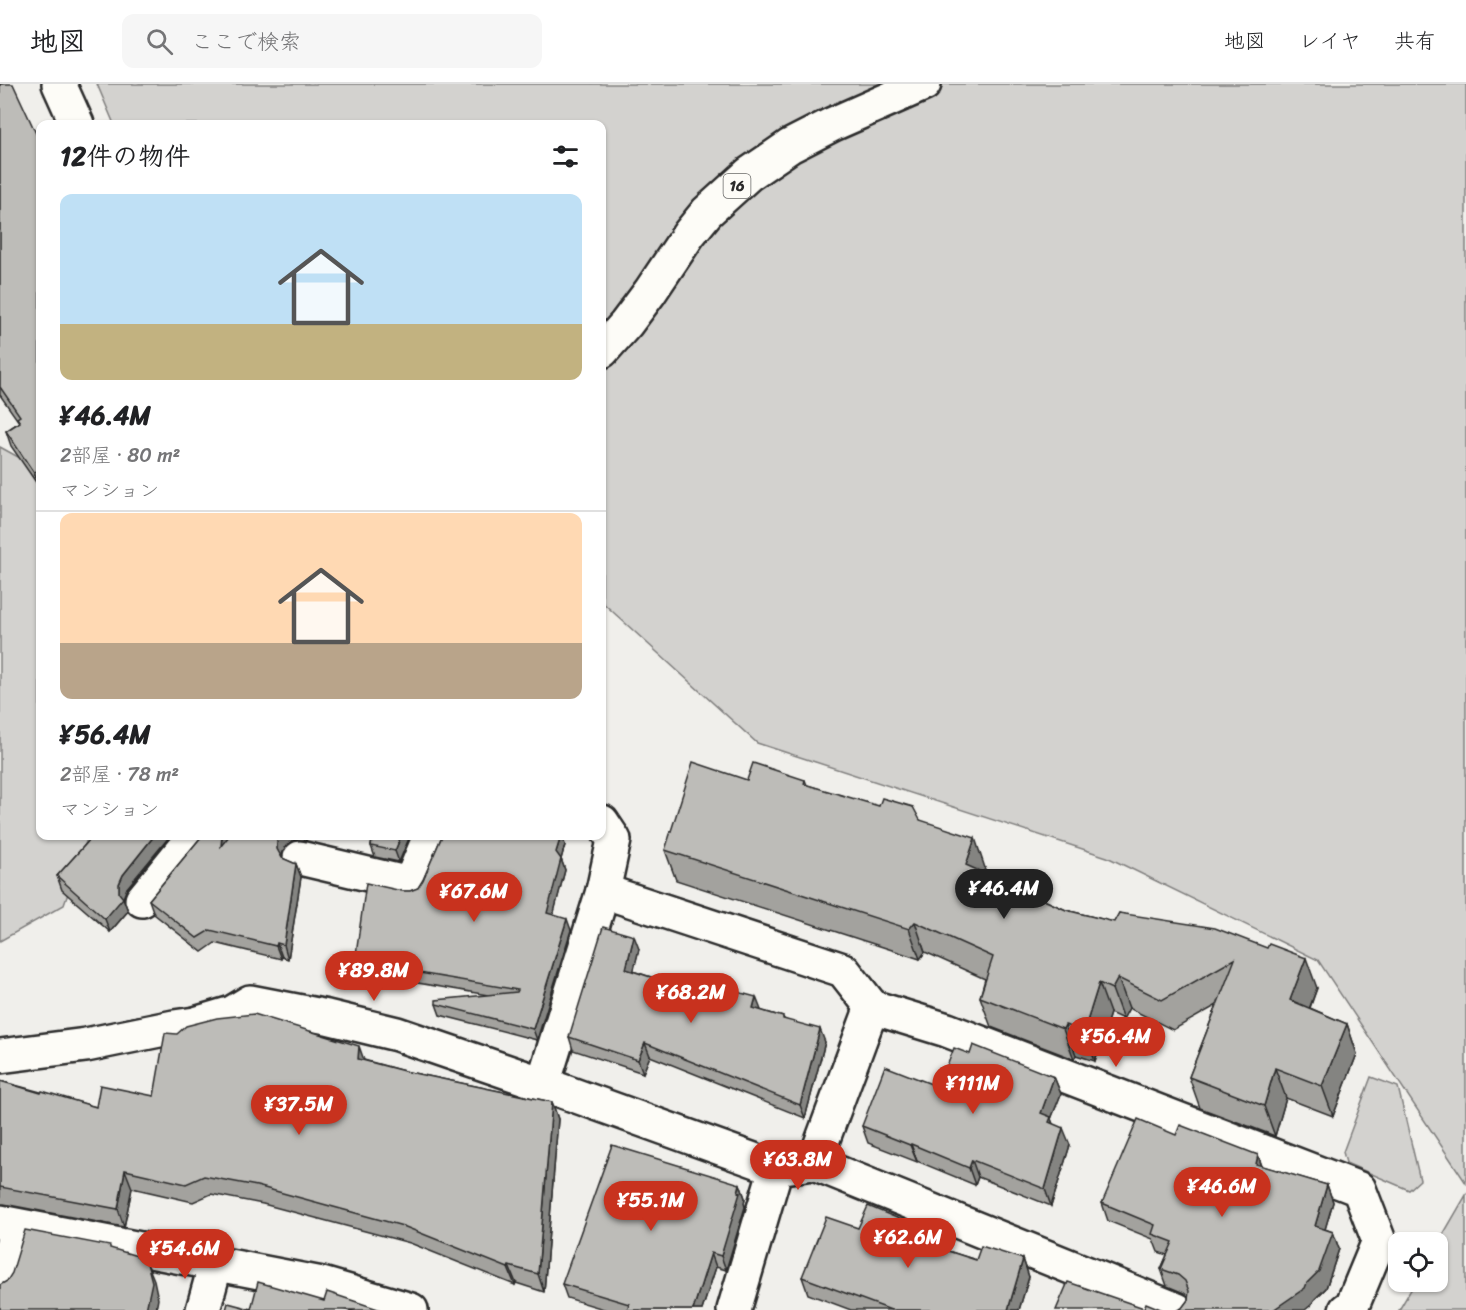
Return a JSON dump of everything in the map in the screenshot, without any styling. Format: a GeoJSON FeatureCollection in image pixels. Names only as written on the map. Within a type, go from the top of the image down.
{"type":"FeatureCollection","features":[{"type":"Feature","properties":{"kind":"street"},"geometry":{"type":"LineString","coordinates":[[59,84],[75,120]]}},
{"type":"Feature","properties":{"kind":"street","name":"16"},"geometry":{"type":"LineString","coordinates":[[606,346],[626,324],[683,242],[707,212],[749,174],[790,146],[824,128],[924,84]]}},
{"type":"Feature","properties":{"kind":"street"},"geometry":{"type":"LineString","coordinates":[[543,1083],[603,891],[614,840],[606,828]]}},
{"type":"Feature","properties":{"kind":"street"},"geometry":{"type":"LineString","coordinates":[[142,900],[191,840]]}},
{"type":"Feature","properties":{"kind":"street"},"geometry":{"type":"LineString","coordinates":[[300,858],[410,884],[428,840]]}},
{"type":"Feature","properties":{"kind":"street"},"geometry":{"type":"LineString","coordinates":[[603,891],[843,970],[872,1007],[958,1035],[1359,1189],[1379,1241],[1352,1306],[1346,1310]]}},
{"type":"Feature","properties":{"kind":"street"},"geometry":{"type":"LineString","coordinates":[[0,1056],[86,1045],[195,1024],[232,1013],[250,1002],[327,1017],[397,1034],[543,1083],[776,1168],[814,1163],[1177,1310]]}},
{"type":"Feature","properties":{"kind":"street"},"geometry":{"type":"LineString","coordinates":[[814,1163],[872,1007]]}},
{"type":"Feature","properties":{"kind":"street"},"geometry":{"type":"LineString","coordinates":[[734,1310],[776,1168]]}},
{"type":"Feature","properties":{"kind":"street"},"geometry":{"type":"LineString","coordinates":[[0,1285],[9,1224],[322,1284],[411,1310]]}},
{"type":"Feature","properties":{"kind":"street"},"geometry":{"type":"LineString","coordinates":[[203,1310],[216,1263]]}},
{"type":"Feature","properties":{"kind":"shaded area"},"geometry":{"type":"Polygon","coordinates":[[[97,84],[1466,84],[1466,1183],[1318,960],[1107,857],[757,743],[606,606],[606,120],[112,120],[97,84]]]}},
{"type":"Feature","properties":{"kind":"shaded area"},"geometry":{"type":"Polygon","coordinates":[[[0,447],[36,467],[36,840],[87,840],[64,905],[0,941],[0,447]]]}},
{"type":"Feature","properties":{"kind":"shaded area"},"geometry":{"type":"Polygon","coordinates":[[[1371,1077],[1398,1087],[1420,1180],[1409,1190],[1346,1163],[1343,1152],[1371,1077]]]}},
{"type":"Feature","properties":{"kind":"shaded area"},"geometry":{"type":"Polygon","coordinates":[[[1466,1195],[1466,1310],[1399,1310],[1410,1292],[1448,1292],[1448,1232],[1445,1232],[1466,1195]]]}},
{"type":"Feature","properties":{"kind":"building"},"geometry":{"type":"Polygon","coordinates":[[[0,84],[13,84],[36,133],[36,471],[34,473],[6,431],[20,422],[17,418],[20,416],[0,387],[0,84]]]}},
{"type":"Feature","properties":{"kind":"building"},"geometry":{"type":"Polygon","coordinates":[[[693,762],[747,780],[753,763],[805,780],[804,784],[879,806],[882,798],[913,807],[920,820],[975,838],[966,865],[1066,910],[1114,922],[1119,913],[1215,928],[1267,948],[1269,944],[1306,958],[1290,1000],[1347,1024],[1322,1086],[1275,1068],[1264,1106],[1189,1077],[1235,959],[1162,1000],[1118,978],[1112,989],[1099,983],[1084,1031],[1065,1025],[1063,1029],[980,997],[993,957],[915,922],[909,929],[665,850],[693,762]]]}},
{"type":"Feature","properties":{"kind":"building"},"geometry":{"type":"Polygon","coordinates":[[[89,840],[151,840],[123,875],[119,884],[119,893],[123,898],[105,919],[57,876],[89,840]]]}},
{"type":"Feature","properties":{"kind":"building"},"geometry":{"type":"Polygon","coordinates":[[[199,840],[222,840],[221,846],[226,840],[277,840],[277,849],[282,858],[296,864],[284,945],[277,943],[276,946],[210,930],[197,938],[149,900],[199,840]]]}},
{"type":"Feature","properties":{"kind":"building"},"geometry":{"type":"Polygon","coordinates":[[[372,840],[399,840],[395,851],[371,846],[372,840]]]}},
{"type":"Feature","properties":{"kind":"building"},"geometry":{"type":"Polygon","coordinates":[[[440,840],[560,840],[556,852],[561,859],[547,913],[567,919],[533,1029],[436,1004],[436,1000],[517,992],[518,990],[355,962],[366,883],[410,891],[418,888],[440,840]]]}},
{"type":"Feature","properties":{"kind":"building"},"geometry":{"type":"Polygon","coordinates":[[[603,927],[634,936],[626,969],[713,995],[715,986],[756,997],[753,1008],[820,1029],[800,1105],[645,1043],[638,1060],[569,1037],[603,927]]]}},
{"type":"Feature","properties":{"kind":"building"},"geometry":{"type":"Polygon","coordinates":[[[254,1014],[359,1046],[358,1059],[552,1102],[538,1274],[509,1266],[508,1268],[403,1226],[257,1186],[204,1176],[186,1184],[125,1170],[118,1209],[0,1187],[0,1081],[96,1107],[100,1085],[154,1096],[165,1033],[177,1034],[186,1026],[217,1018],[254,1014]]]}},
{"type":"Feature","properties":{"kind":"building"},"geometry":{"type":"Polygon","coordinates":[[[973,1045],[1054,1077],[1041,1113],[1051,1117],[1049,1122],[1063,1128],[1045,1189],[972,1160],[969,1168],[862,1126],[885,1066],[939,1087],[954,1048],[970,1054],[973,1045]]]}},
{"type":"Feature","properties":{"kind":"building"},"geometry":{"type":"Polygon","coordinates":[[[1138,1119],[1176,1135],[1180,1125],[1258,1155],[1256,1164],[1327,1185],[1315,1226],[1333,1232],[1319,1271],[1305,1288],[1273,1310],[1177,1310],[1182,1308],[1188,1300],[1189,1291],[1185,1281],[1178,1275],[1161,1269],[1173,1242],[1152,1234],[1155,1225],[1102,1203],[1138,1119]]]}},
{"type":"Feature","properties":{"kind":"building"},"geometry":{"type":"Polygon","coordinates":[[[612,1145],[740,1184],[738,1192],[740,1193],[721,1256],[711,1253],[693,1310],[627,1310],[629,1304],[562,1284],[612,1145]]]}},
{"type":"Feature","properties":{"kind":"building"},"geometry":{"type":"Polygon","coordinates":[[[868,1206],[904,1221],[898,1235],[976,1260],[981,1246],[1023,1259],[1008,1310],[891,1310],[802,1277],[826,1217],[858,1228],[868,1206]]]}},
{"type":"Feature","properties":{"kind":"building"},"geometry":{"type":"Polygon","coordinates":[[[25,1230],[110,1246],[110,1248],[137,1256],[147,1263],[152,1282],[146,1310],[0,1310],[0,1285],[7,1281],[12,1273],[25,1230]]]}},
{"type":"Feature","properties":{"kind":"building"},"geometry":{"type":"Polygon","coordinates":[[[258,1282],[324,1301],[327,1292],[381,1310],[226,1310],[228,1303],[251,1309],[258,1282]]]}},
{"type":"Feature","properties":{"kind":"building"},"geometry":{"type":"Polygon","coordinates":[[[1068,1282],[1144,1308],[1146,1303],[1163,1310],[1056,1310],[1068,1282]]]}}]}
